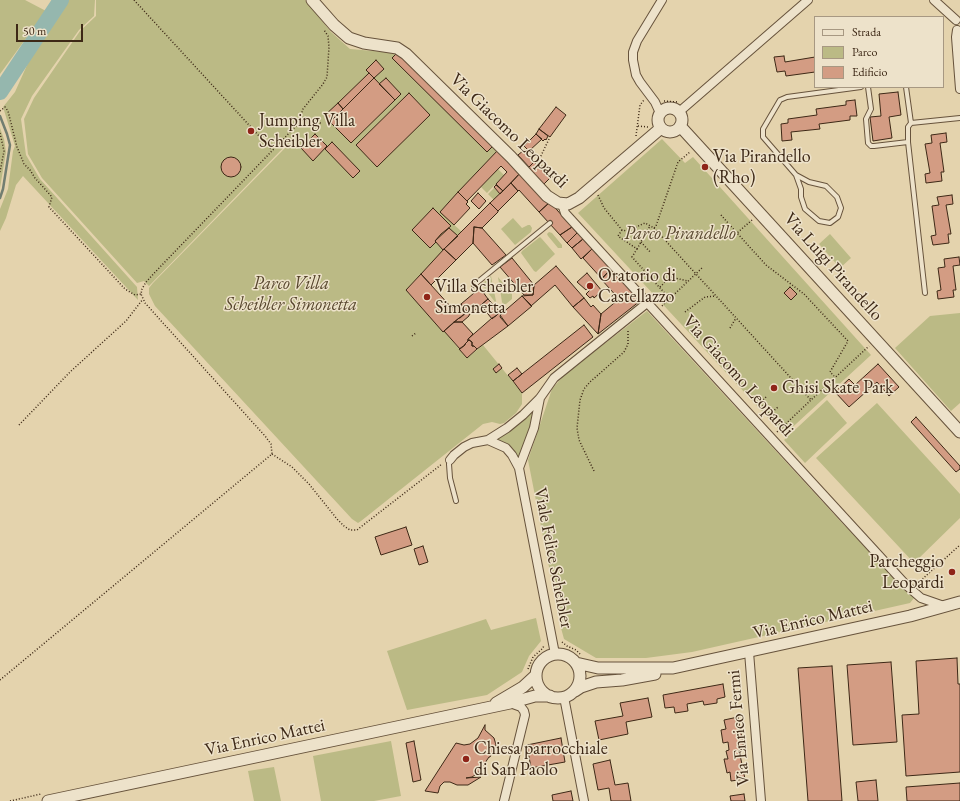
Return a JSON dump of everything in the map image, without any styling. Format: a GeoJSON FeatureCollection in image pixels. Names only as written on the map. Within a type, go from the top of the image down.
{"type":"FeatureCollection","features":[{"type":"Feature","properties":{"kind":"street","name":"Via Giacomo Leopardi"},"geometry":{"type":"LineString","coordinates":[[312,0],[334,25],[349,38],[364,43],[397,48],[406,54],[511,157],[562,210],[906,585],[920,598],[944,607]]}},
{"type":"Feature","properties":{"kind":"street"},"geometry":{"type":"LineString","coordinates":[[660,113],[655,102],[636,75],[633,64],[633,52],[637,41],[662,0]]}},
{"type":"Feature","properties":{"kind":"street"},"geometry":{"type":"LineString","coordinates":[[679,107],[682,119],[678,129],[671,132],[661,128],[658,120],[660,113],[667,108],[675,110],[679,107],[808,0]]}},
{"type":"Feature","properties":{"kind":"street"},"geometry":{"type":"LineString","coordinates":[[934,0],[958,19],[954,25],[958,30],[956,37],[960,89]]}},
{"type":"Feature","properties":{"kind":"street","name":"Via Luigi Pirandello"},"geometry":{"type":"LineString","coordinates":[[680,126],[958,425]]}},
{"type":"Feature","properties":{"kind":"street"},"geometry":{"type":"LineString","coordinates":[[562,210],[579,198],[661,128]]}},
{"type":"Feature","properties":{"kind":"street"},"geometry":{"type":"LineString","coordinates":[[450,460],[464,447],[472,443],[488,440],[523,415],[540,398],[554,378],[647,303]]}},
{"type":"Feature","properties":{"kind":"street","name":"Viale Felice Scheibler"},"geometry":{"type":"LineString","coordinates":[[519,468],[534,428],[540,398]]}},
{"type":"Feature","properties":{"kind":"street","name":"Viale Felice Scheibler"},"geometry":{"type":"LineString","coordinates":[[488,440],[506,448],[512,455],[519,468],[555,654]]}},
{"type":"Feature","properties":{"kind":"street","name":"Via Enrico Mattei"},"geometry":{"type":"LineString","coordinates":[[579,658],[598,668],[673,668],[749,652],[960,602]]}},
{"type":"Feature","properties":{"kind":"street","name":"Via Enrico Fermi"},"geometry":{"type":"LineString","coordinates":[[749,652],[762,801]]}},
{"type":"Feature","properties":{"kind":"street"},"geometry":{"type":"LineString","coordinates":[[551,655],[567,655],[579,658],[580,679],[574,691],[564,697],[556,698],[550,696],[540,688],[531,674],[537,670],[542,661],[551,655]]}},
{"type":"Feature","properties":{"kind":"street","name":"Via Enrico Mattei"},"geometry":{"type":"LineString","coordinates":[[574,691],[596,682],[622,680],[667,672],[673,668]]}},
{"type":"Feature","properties":{"kind":"street","name":"Via Enrico Mattei"},"geometry":{"type":"LineString","coordinates":[[489,708],[523,687],[531,674]]}},
{"type":"Feature","properties":{"kind":"street","name":"Via Enrico Mattei"},"geometry":{"type":"LineString","coordinates":[[44,798],[489,708],[534,696],[550,696]]}},
{"type":"Feature","properties":{"kind":"street"},"geometry":{"type":"LineString","coordinates":[[564,697],[584,801]]}},
{"type":"Feature","properties":{"kind":"street"},"geometry":{"type":"LineString","coordinates":[[504,801],[525,715],[521,707],[510,703]]}},
{"type":"Feature","properties":{"kind":"lane"},"geometry":{"type":"LineString","coordinates":[[796,175],[805,209],[819,221],[830,223],[838,218],[841,208],[837,197],[826,186],[808,182],[796,175],[763,137],[763,129],[780,100],[787,97],[854,88]]}},
{"type":"Feature","properties":{"kind":"lane"},"geometry":{"type":"LineString","coordinates":[[868,88],[871,109],[866,119],[868,143],[871,146],[874,146],[908,142]]}},
{"type":"Feature","properties":{"kind":"lane"},"geometry":{"type":"LineString","coordinates":[[906,88],[910,123],[908,127],[908,142],[925,293]]}},
{"type":"Feature","properties":{"kind":"lane"},"geometry":{"type":"LineString","coordinates":[[910,123],[960,118]]}},
{"type":"Feature","properties":{"kind":"lane"},"geometry":{"type":"LineString","coordinates":[[474,284],[550,223]]}},
{"type":"Feature","properties":{"kind":"lane"},"geometry":{"type":"LineString","coordinates":[[450,460],[448,464],[450,478],[456,502]]}},
{"type":"Feature","properties":{"kind":"path"},"geometry":{"type":"LineString","coordinates":[[134,0],[272,150]]}},
{"type":"Feature","properties":{"kind":"path"},"geometry":{"type":"LineString","coordinates":[[303,120],[301,115],[303,109],[327,77],[329,47],[328,36],[321,25]]}},
{"type":"Feature","properties":{"kind":"path"},"geometry":{"type":"LineString","coordinates":[[635,139],[641,102],[654,92],[663,101],[679,107]]}},
{"type":"Feature","properties":{"kind":"path"},"geometry":{"type":"LineString","coordinates":[[0,111],[5,107],[8,111],[17,147],[24,164],[52,197],[49,207],[125,289],[135,295],[141,294]]}},
{"type":"Feature","properties":{"kind":"path"},"geometry":{"type":"LineString","coordinates":[[272,454],[271,444],[266,436],[145,303],[141,294],[146,282],[296,126],[303,120],[313,119],[322,124]]}},
{"type":"Feature","properties":{"kind":"path"},"geometry":{"type":"LineString","coordinates":[[0,133],[4,151],[0,172]]}},
{"type":"Feature","properties":{"kind":"path"},"geometry":{"type":"LineString","coordinates":[[549,139],[539,163],[557,182]]}},
{"type":"Feature","properties":{"kind":"path"},"geometry":{"type":"LineString","coordinates":[[654,228],[678,162],[693,149]]}},
{"type":"Feature","properties":{"kind":"path"},"geometry":{"type":"LineString","coordinates":[[595,191],[604,208],[622,230],[626,231],[645,224],[654,228],[810,400]]}},
{"type":"Feature","properties":{"kind":"path"},"geometry":{"type":"LineString","coordinates":[[721,216],[766,266],[804,294],[848,341],[830,372],[834,377]]}},
{"type":"Feature","properties":{"kind":"path"},"geometry":{"type":"LineString","coordinates":[[737,233],[755,217]]}},
{"type":"Feature","properties":{"kind":"path"},"geometry":{"type":"LineString","coordinates":[[650,226],[632,257],[670,298]]}},
{"type":"Feature","properties":{"kind":"path"},"geometry":{"type":"LineString","coordinates":[[622,230],[618,236],[637,250]]}},
{"type":"Feature","properties":{"kind":"path"},"geometry":{"type":"LineString","coordinates":[[641,242],[651,253]]}},
{"type":"Feature","properties":{"kind":"path"},"geometry":{"type":"LineString","coordinates":[[659,309],[703,266]]}},
{"type":"Feature","properties":{"kind":"path"},"geometry":{"type":"LineString","coordinates":[[660,287],[670,277],[688,281]]}},
{"type":"Feature","properties":{"kind":"path"},"geometry":{"type":"LineString","coordinates":[[685,312],[705,297],[716,296]]}},
{"type":"Feature","properties":{"kind":"path"},"geometry":{"type":"LineString","coordinates":[[19,425],[70,372],[126,321],[143,299]]}},
{"type":"Feature","properties":{"kind":"path"},"geometry":{"type":"LineString","coordinates":[[730,328],[736,318]]}},
{"type":"Feature","properties":{"kind":"path"},"geometry":{"type":"LineString","coordinates":[[594,471],[579,440],[577,428],[580,400],[584,389],[590,382],[624,352],[628,344],[629,332],[624,321]]}},
{"type":"Feature","properties":{"kind":"path"},"geometry":{"type":"LineString","coordinates":[[412,336],[416,333]]}},
{"type":"Feature","properties":{"kind":"path"},"geometry":{"type":"LineString","coordinates":[[774,434],[871,344]]}},
{"type":"Feature","properties":{"kind":"path"},"geometry":{"type":"LineString","coordinates":[[766,397],[760,403],[782,427]]}},
{"type":"Feature","properties":{"kind":"path"},"geometry":{"type":"LineString","coordinates":[[770,414],[778,408]]}},
{"type":"Feature","properties":{"kind":"path"},"geometry":{"type":"LineString","coordinates":[[272,454],[292,467],[309,484],[344,526],[350,530],[357,530],[445,462],[450,460]]}},
{"type":"Feature","properties":{"kind":"path"},"geometry":{"type":"LineString","coordinates":[[0,680],[272,454]]}},
{"type":"Feature","properties":{"kind":"path"},"geometry":{"type":"LineString","coordinates":[[920,598],[922,594],[914,587],[960,545]]}},
{"type":"Feature","properties":{"kind":"path"},"geometry":{"type":"LineString","coordinates":[[531,674],[533,657],[543,648],[544,637],[559,635],[563,644],[576,650],[579,658]]}},
{"type":"Feature","properties":{"kind":"path"},"geometry":{"type":"LineString","coordinates":[[10,801],[44,798]]}},
{"type":"Feature","properties":{"kind":"green space"},"geometry":{"type":"Polygon","coordinates":[[[0,0],[25,0],[46,11],[0,74],[0,0]]]}},
{"type":"Feature","properties":{"kind":"green space"},"geometry":{"type":"Polygon","coordinates":[[[67,0],[95,0],[94,16],[79,30],[32,96],[21,119],[26,155],[40,179],[137,287],[138,300],[23,176],[16,185],[6,218],[0,231],[0,209],[8,189],[15,146],[3,107],[15,92],[32,54],[67,0]]]}},
{"type":"Feature","properties":{"kind":"green space","name":"Parco Villa Scheibler Simonetta"},"geometry":{"type":"Polygon","coordinates":[[[96,0],[305,0],[331,32],[350,49],[397,53],[498,151],[440,212],[462,232],[406,290],[467,358],[483,345],[522,393],[522,404],[516,413],[504,423],[500,424],[492,422],[483,424],[361,521],[358,523],[352,519],[155,306],[149,294],[149,288],[153,283],[288,145],[293,145],[291,144],[286,145],[149,286],[144,281],[137,283],[42,178],[28,154],[24,119],[34,98],[80,31],[96,16],[96,0]]]}},
{"type":"Feature","properties":{"kind":"green space"},"geometry":{"type":"Polygon","coordinates":[[[0,128],[4,139],[6,152],[0,188],[0,128]]]}},
{"type":"Feature","properties":{"kind":"green space","name":"Parco Pirandello"},"geometry":{"type":"Polygon","coordinates":[[[662,139],[685,163],[693,157],[871,355],[784,435],[578,213],[662,139]]]}},
{"type":"Feature","properties":{"kind":"green space"},"geometry":{"type":"Polygon","coordinates":[[[498,169],[504,175],[487,193],[481,187],[498,169]]]}},
{"type":"Feature","properties":{"kind":"green space"},"geometry":{"type":"Polygon","coordinates":[[[494,188],[500,194],[494,200],[488,194],[494,188]]]}},
{"type":"Feature","properties":{"kind":"green space"},"geometry":{"type":"Polygon","coordinates":[[[513,218],[522,228],[530,225],[532,228],[531,232],[515,245],[501,229],[513,218]]]}},
{"type":"Feature","properties":{"kind":"green space"},"geometry":{"type":"Polygon","coordinates":[[[549,232],[552,233],[562,245],[562,248],[558,248],[548,236],[547,234],[549,232]]]}},
{"type":"Feature","properties":{"kind":"green space"},"geometry":{"type":"Polygon","coordinates":[[[830,234],[851,258],[840,268],[819,244],[830,234]]]}},
{"type":"Feature","properties":{"kind":"green space"},"geometry":{"type":"Polygon","coordinates":[[[540,237],[555,254],[536,272],[521,253],[540,237]]]}},
{"type":"Feature","properties":{"kind":"green space"},"geometry":{"type":"Polygon","coordinates":[[[491,276],[496,301],[495,302],[482,285],[491,276]]]}},
{"type":"Feature","properties":{"kind":"green space"},"geometry":{"type":"Polygon","coordinates":[[[498,277],[512,294],[512,299],[506,304],[503,304],[502,302],[498,277]]]}},
{"type":"Feature","properties":{"kind":"green space"},"geometry":{"type":"Polygon","coordinates":[[[647,311],[842,523],[914,598],[910,603],[692,652],[646,658],[596,658],[564,639],[528,460],[552,389],[564,375],[647,311]]]}},
{"type":"Feature","properties":{"kind":"green space"},"geometry":{"type":"Polygon","coordinates":[[[960,313],[960,403],[951,411],[895,348],[930,316],[960,313]]]}},
{"type":"Feature","properties":{"kind":"green space"},"geometry":{"type":"Polygon","coordinates":[[[827,400],[847,423],[805,463],[784,440],[827,400]]]}},
{"type":"Feature","properties":{"kind":"green space"},"geometry":{"type":"Polygon","coordinates":[[[877,403],[960,494],[960,518],[914,563],[816,458],[877,403]]]}},
{"type":"Feature","properties":{"kind":"green space"},"geometry":{"type":"Polygon","coordinates":[[[536,407],[520,459],[507,445],[492,439],[536,407]]]}},
{"type":"Feature","properties":{"kind":"green space"},"geometry":{"type":"Polygon","coordinates":[[[536,618],[541,641],[529,656],[522,672],[487,695],[407,710],[387,651],[486,619],[491,630],[536,618]]]}},
{"type":"Feature","properties":{"kind":"green space"},"geometry":{"type":"Polygon","coordinates":[[[391,741],[401,796],[374,801],[321,801],[313,756],[391,741]]]}},
{"type":"Feature","properties":{"kind":"green space"},"geometry":{"type":"Polygon","coordinates":[[[274,767],[281,801],[254,801],[248,771],[274,767]]]}},
{"type":"Feature","properties":{"kind":"building"},"geometry":{"type":"Polygon","coordinates":[[[397,53],[493,146],[487,152],[392,58],[397,53]]]}},
{"type":"Feature","properties":{"kind":"building"},"geometry":{"type":"Polygon","coordinates":[[[784,56],[785,62],[814,57],[814,72],[786,76],[785,71],[777,72],[774,57],[784,56]]]}},
{"type":"Feature","properties":{"kind":"building"},"geometry":{"type":"Polygon","coordinates":[[[376,60],[384,69],[374,78],[366,70],[376,60]]]}},
{"type":"Feature","properties":{"kind":"building"},"geometry":{"type":"Polygon","coordinates":[[[369,73],[374,78],[343,109],[338,103],[369,73]]]}},
{"type":"Feature","properties":{"kind":"building"},"geometry":{"type":"Polygon","coordinates":[[[374,78],[395,100],[351,143],[330,122],[374,78]]]}},
{"type":"Feature","properties":{"kind":"building"},"geometry":{"type":"Polygon","coordinates":[[[386,78],[401,94],[395,100],[379,84],[386,78]]]}},
{"type":"Feature","properties":{"kind":"building"},"geometry":{"type":"Polygon","coordinates":[[[898,92],[901,115],[889,117],[892,138],[873,141],[870,117],[881,116],[879,94],[898,92]]]}},
{"type":"Feature","properties":{"kind":"building"},"geometry":{"type":"Polygon","coordinates":[[[409,93],[430,115],[377,167],[356,145],[409,93]]]}},
{"type":"Feature","properties":{"kind":"building"},"geometry":{"type":"Polygon","coordinates":[[[855,100],[857,116],[850,116],[850,120],[819,124],[820,129],[791,132],[792,140],[782,141],[781,124],[788,123],[788,119],[817,115],[816,109],[846,105],[846,101],[855,100]]]}},
{"type":"Feature","properties":{"kind":"building"},"geometry":{"type":"Polygon","coordinates":[[[338,103],[343,109],[330,122],[324,116],[338,103]]]}},
{"type":"Feature","properties":{"kind":"building"},"geometry":{"type":"Polygon","coordinates":[[[556,107],[566,115],[550,137],[539,129],[556,107]]]}},
{"type":"Feature","properties":{"kind":"building"},"geometry":{"type":"Polygon","coordinates":[[[539,129],[548,136],[546,140],[545,139],[543,141],[536,134],[539,129]]]}},
{"type":"Feature","properties":{"kind":"building"},"geometry":{"type":"Polygon","coordinates":[[[946,133],[947,142],[940,143],[944,172],[941,172],[942,181],[926,183],[925,174],[930,173],[925,144],[932,143],[931,135],[946,133]]]}},
{"type":"Feature","properties":{"kind":"building"},"geometry":{"type":"Polygon","coordinates":[[[315,134],[327,146],[313,161],[301,148],[315,134]]]}},
{"type":"Feature","properties":{"kind":"building"},"geometry":{"type":"Polygon","coordinates":[[[536,134],[542,139],[529,151],[524,146],[536,134]]]}},
{"type":"Feature","properties":{"kind":"building"},"geometry":{"type":"Polygon","coordinates":[[[332,142],[360,171],[353,178],[325,149],[332,142]]]}},
{"type":"Feature","properties":{"kind":"building"},"geometry":{"type":"Polygon","coordinates":[[[499,149],[522,171],[503,191],[496,184],[507,172],[501,166],[467,201],[458,192],[499,149]]]}},
{"type":"Feature","properties":{"kind":"building"},"geometry":{"type":"Polygon","coordinates":[[[524,150],[534,162],[529,167],[518,155],[524,150]]]}},
{"type":"Feature","properties":{"kind":"building"},"geometry":{"type":"Polygon","coordinates":[[[227,157],[235,157],[241,163],[241,171],[235,177],[227,177],[221,171],[221,163],[227,157]]]}},
{"type":"Feature","properties":{"kind":"building"},"geometry":{"type":"Polygon","coordinates":[[[534,162],[550,178],[544,184],[528,168],[534,162]]]}},
{"type":"Feature","properties":{"kind":"building"},"geometry":{"type":"Polygon","coordinates":[[[522,171],[550,202],[539,212],[511,183],[522,171]]]}},
{"type":"Feature","properties":{"kind":"building"},"geometry":{"type":"Polygon","coordinates":[[[511,183],[518,191],[498,211],[490,203],[511,183]]]}},
{"type":"Feature","properties":{"kind":"building"},"geometry":{"type":"Polygon","coordinates":[[[496,185],[503,191],[500,194],[494,187],[496,185]]]}},
{"type":"Feature","properties":{"kind":"building"},"geometry":{"type":"Polygon","coordinates":[[[458,192],[468,202],[466,204],[470,208],[454,225],[440,212],[458,192]]]}},
{"type":"Feature","properties":{"kind":"building"},"geometry":{"type":"Polygon","coordinates":[[[478,193],[486,201],[479,209],[471,201],[478,193]]]}},
{"type":"Feature","properties":{"kind":"building"},"geometry":{"type":"Polygon","coordinates":[[[952,195],[953,204],[946,205],[951,234],[948,234],[949,243],[933,245],[931,236],[936,235],[932,206],[939,205],[937,197],[952,195]]]}},
{"type":"Feature","properties":{"kind":"building"},"geometry":{"type":"Polygon","coordinates":[[[550,202],[572,227],[560,235],[539,212],[550,202]]]}},
{"type":"Feature","properties":{"kind":"building"},"geometry":{"type":"Polygon","coordinates":[[[490,203],[498,212],[482,228],[474,227],[473,243],[456,260],[444,249],[490,203]]]}},
{"type":"Feature","properties":{"kind":"building"},"geometry":{"type":"Polygon","coordinates":[[[433,208],[451,226],[441,234],[430,248],[412,230],[433,208]]]}},
{"type":"Feature","properties":{"kind":"building"},"geometry":{"type":"Polygon","coordinates":[[[474,227],[482,228],[506,255],[492,265],[473,243],[474,227]]]}},
{"type":"Feature","properties":{"kind":"building"},"geometry":{"type":"Polygon","coordinates":[[[572,227],[577,233],[567,243],[560,235],[572,227]]]}},
{"type":"Feature","properties":{"kind":"building"},"geometry":{"type":"Polygon","coordinates":[[[449,228],[458,236],[443,250],[435,241],[449,228]]]}},
{"type":"Feature","properties":{"kind":"building"},"geometry":{"type":"Polygon","coordinates":[[[577,233],[583,239],[572,248],[567,243],[577,233]]]}},
{"type":"Feature","properties":{"kind":"building"},"geometry":{"type":"Polygon","coordinates":[[[583,239],[592,249],[581,259],[572,248],[583,239]]]}},
{"type":"Feature","properties":{"kind":"building"},"geometry":{"type":"Polygon","coordinates":[[[444,249],[456,260],[431,285],[421,274],[444,249]]]}},
{"type":"Feature","properties":{"kind":"building"},"geometry":{"type":"Polygon","coordinates":[[[592,249],[611,269],[602,279],[583,258],[592,249]]]}},
{"type":"Feature","properties":{"kind":"building"},"geometry":{"type":"Polygon","coordinates":[[[959,257],[960,265],[953,266],[956,290],[953,290],[954,297],[938,299],[937,291],[941,290],[938,268],[945,267],[944,259],[959,257]]]}},
{"type":"Feature","properties":{"kind":"building"},"geometry":{"type":"Polygon","coordinates":[[[512,258],[534,285],[533,295],[524,295],[500,267],[512,258]]]}},
{"type":"Feature","properties":{"kind":"building"},"geometry":{"type":"Polygon","coordinates":[[[556,266],[584,298],[573,307],[555,285],[531,306],[522,296],[533,295],[534,285],[556,266]]]}},
{"type":"Feature","properties":{"kind":"building"},"geometry":{"type":"Polygon","coordinates":[[[611,269],[640,301],[598,334],[601,314],[619,299],[601,279],[611,269]]]}},
{"type":"Feature","properties":{"kind":"building","name":"Oratorio di Castellazzo"},"geometry":{"type":"Polygon","coordinates":[[[587,273],[602,291],[594,298],[593,296],[590,298],[586,294],[590,290],[588,287],[586,290],[577,282],[587,273]]]}},
{"type":"Feature","properties":{"kind":"building","name":"Villa Scheibler Simonetta"},"geometry":{"type":"Polygon","coordinates":[[[421,274],[451,307],[454,309],[461,304],[467,312],[443,332],[406,290],[421,274]]]}},
{"type":"Feature","properties":{"kind":"building"},"geometry":{"type":"Polygon","coordinates":[[[790,287],[797,294],[791,300],[784,293],[790,287]]]}},
{"type":"Feature","properties":{"kind":"building"},"geometry":{"type":"Polygon","coordinates":[[[480,288],[488,299],[462,322],[454,322],[467,312],[461,304],[480,288]]]}},
{"type":"Feature","properties":{"kind":"building"},"geometry":{"type":"Polygon","coordinates":[[[522,296],[532,306],[508,326],[500,315],[522,296]]]}},
{"type":"Feature","properties":{"kind":"building"},"geometry":{"type":"Polygon","coordinates":[[[584,298],[591,307],[593,305],[601,314],[598,334],[573,307],[584,298]]]}},
{"type":"Feature","properties":{"kind":"building"},"geometry":{"type":"Polygon","coordinates":[[[488,299],[500,312],[492,319],[481,305],[488,299]]]}},
{"type":"Feature","properties":{"kind":"building"},"geometry":{"type":"Polygon","coordinates":[[[500,312],[500,317],[508,326],[477,349],[472,346],[472,342],[469,340],[468,341],[468,339],[500,312]]]}},
{"type":"Feature","properties":{"kind":"building"},"geometry":{"type":"Polygon","coordinates":[[[454,322],[462,322],[473,334],[460,349],[444,331],[454,322]]]}},
{"type":"Feature","properties":{"kind":"building"},"geometry":{"type":"Polygon","coordinates":[[[584,325],[593,337],[522,393],[513,381],[584,325]]]}},
{"type":"Feature","properties":{"kind":"building"},"geometry":{"type":"Polygon","coordinates":[[[469,340],[472,342],[472,346],[477,349],[467,358],[459,349],[469,340]]]}},
{"type":"Feature","properties":{"kind":"building"},"geometry":{"type":"Polygon","coordinates":[[[499,364],[502,368],[496,373],[493,369],[499,364]]]}},
{"type":"Feature","properties":{"kind":"building"},"geometry":{"type":"Polygon","coordinates":[[[878,364],[899,387],[889,396],[877,382],[849,407],[835,392],[849,379],[855,385],[878,364]]]}},
{"type":"Feature","properties":{"kind":"building"},"geometry":{"type":"Polygon","coordinates":[[[517,368],[522,374],[513,381],[508,375],[517,368]]]}},
{"type":"Feature","properties":{"kind":"building"},"geometry":{"type":"Polygon","coordinates":[[[916,417],[960,466],[960,469],[956,472],[911,422],[916,417]]]}},
{"type":"Feature","properties":{"kind":"building"},"geometry":{"type":"Polygon","coordinates":[[[406,527],[412,545],[381,555],[375,537],[406,527]]]}},
{"type":"Feature","properties":{"kind":"building"},"geometry":{"type":"Polygon","coordinates":[[[423,546],[428,562],[419,565],[414,549],[423,546]]]}},
{"type":"Feature","properties":{"kind":"building"},"geometry":{"type":"Polygon","coordinates":[[[957,658],[958,684],[960,684],[960,772],[906,776],[902,715],[919,714],[916,661],[957,658]]]}},
{"type":"Feature","properties":{"kind":"building"},"geometry":{"type":"Polygon","coordinates":[[[891,662],[897,742],[853,745],[847,665],[891,662]]]}},
{"type":"Feature","properties":{"kind":"building"},"geometry":{"type":"Polygon","coordinates":[[[832,666],[842,801],[808,801],[798,668],[832,666]]]}},
{"type":"Feature","properties":{"kind":"building"},"geometry":{"type":"Polygon","coordinates":[[[723,684],[725,697],[717,699],[717,703],[704,705],[703,701],[687,704],[688,711],[675,713],[674,707],[665,708],[663,695],[723,684]]]}},
{"type":"Feature","properties":{"kind":"building"},"geometry":{"type":"Polygon","coordinates":[[[648,698],[652,717],[626,722],[628,734],[599,740],[595,721],[623,716],[620,703],[648,698]]]}},
{"type":"Feature","properties":{"kind":"building"},"geometry":{"type":"Polygon","coordinates":[[[738,717],[744,749],[739,750],[745,779],[731,781],[730,772],[727,773],[724,759],[728,759],[726,751],[729,750],[728,742],[723,743],[721,730],[726,729],[724,720],[738,717]]]}},
{"type":"Feature","properties":{"kind":"building","name":"Chiesa parrocchiale di San Paolo"},"geometry":{"type":"Polygon","coordinates":[[[485,725],[485,730],[494,738],[496,745],[490,757],[478,773],[472,777],[466,778],[481,777],[468,785],[457,785],[450,782],[444,782],[440,786],[438,793],[425,791],[456,743],[464,745],[470,744],[478,738],[485,725]]]}},
{"type":"Feature","properties":{"kind":"building"},"geometry":{"type":"Polygon","coordinates":[[[561,738],[565,762],[531,768],[527,745],[561,738]]]}},
{"type":"Feature","properties":{"kind":"building"},"geometry":{"type":"Polygon","coordinates":[[[414,741],[421,780],[413,782],[406,743],[414,741]]]}},
{"type":"Feature","properties":{"kind":"building"},"geometry":{"type":"Polygon","coordinates":[[[610,760],[615,785],[628,783],[631,801],[611,801],[609,788],[598,790],[593,764],[610,760]]]}},
{"type":"Feature","properties":{"kind":"building"},"geometry":{"type":"Polygon","coordinates":[[[876,780],[878,801],[858,801],[856,782],[876,780]]]}},
{"type":"Feature","properties":{"kind":"building"},"geometry":{"type":"Polygon","coordinates":[[[960,783],[960,801],[907,801],[906,787],[960,783]]]}},
{"type":"Feature","properties":{"kind":"building"},"geometry":{"type":"Polygon","coordinates":[[[571,791],[573,801],[553,801],[552,795],[571,791]]]}},
{"type":"Feature","properties":{"kind":"building"},"geometry":{"type":"Polygon","coordinates":[[[744,794],[745,801],[731,801],[730,796],[744,794]]]}},
{"type":"Feature","properties":{"kind":"waterway"},"geometry":{"type":"LineString","coordinates":[[0,92],[61,0]]}},
{"type":"Feature","properties":{"kind":"waterway"},"geometry":{"type":"LineString","coordinates":[[0,116],[10,145],[3,189],[0,198]]}},
{"type":"Feature","properties":{"kind":"place","name":"Jumping Villa Scheibler"},"geometry":{"type":"Point","coordinates":[251,131]}},
{"type":"Feature","properties":{"kind":"place","name":"Via Pirandello (Rho)"},"geometry":{"type":"Point","coordinates":[705,167]}},
{"type":"Feature","properties":{"kind":"place","name":"Oratorio di Castellazzo"},"geometry":{"type":"Point","coordinates":[590,286]}},
{"type":"Feature","properties":{"kind":"place","name":"Villa Scheibler Simonetta"},"geometry":{"type":"Point","coordinates":[427,297]}},
{"type":"Feature","properties":{"kind":"place","name":"Ghisi Skate Park"},"geometry":{"type":"Point","coordinates":[774,388]}},
{"type":"Feature","properties":{"kind":"place","name":"Parcheggio Leopardi"},"geometry":{"type":"Point","coordinates":[952,572]}},
{"type":"Feature","properties":{"kind":"place","name":"Chiesa parrocchiale di San Paolo"},"geometry":{"type":"Point","coordinates":[466,759]}}]}
